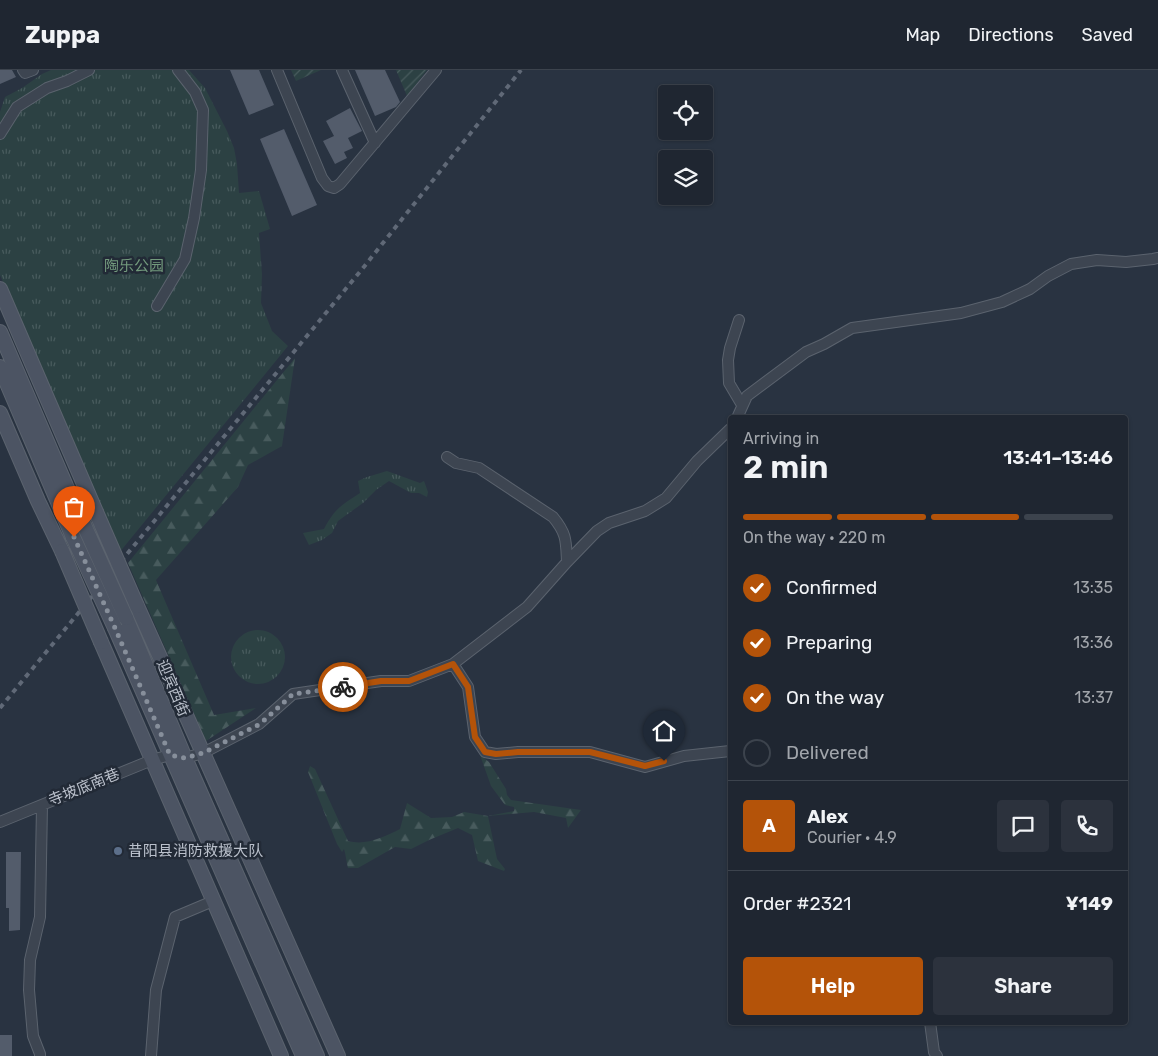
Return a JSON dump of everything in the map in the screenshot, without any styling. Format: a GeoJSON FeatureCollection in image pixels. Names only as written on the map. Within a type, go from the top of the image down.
{"type":"FeatureCollection","features":[{"type":"Feature","properties":{"kind":"main road"},"geometry":{"type":"LineString","coordinates":[[0,289],[137,606],[338,1056]]}},
{"type":"Feature","properties":{"kind":"main road","name":"迎宾西街"},"geometry":{"type":"LineString","coordinates":[[0,332],[60,490],[74,537],[303,1056]]}},
{"type":"Feature","properties":{"kind":"main road"},"geometry":{"type":"LineString","coordinates":[[11,357],[27,350]]}},
{"type":"Feature","properties":{"kind":"main road","name":"迎宾西街"},"geometry":{"type":"LineString","coordinates":[[0,367],[60,490],[84,525],[317,1056]]}},
{"type":"Feature","properties":{"kind":"main road"},"geometry":{"type":"LineString","coordinates":[[0,413],[62,551],[281,1056]]}},
{"type":"Feature","properties":{"kind":"main road"},"geometry":{"type":"LineString","coordinates":[[38,501],[81,478]]}},
{"type":"Feature","properties":{"kind":"main road"},"geometry":{"type":"LineString","coordinates":[[170,755],[185,758]]}},
{"type":"Feature","properties":{"kind":"main road"},"geometry":{"type":"LineString","coordinates":[[289,991],[305,982]]}},
{"type":"Feature","properties":{"kind":"street"},"geometry":{"type":"LineString","coordinates":[[23,70],[25,74],[33,70]]}},
{"type":"Feature","properties":{"kind":"street"},"geometry":{"type":"LineString","coordinates":[[0,134],[16,107],[47,88],[89,70]]}},
{"type":"Feature","properties":{"kind":"street"},"geometry":{"type":"LineString","coordinates":[[157,306],[185,259],[202,170],[203,110],[195,92],[178,70]]}},
{"type":"Feature","properties":{"kind":"street"},"geometry":{"type":"LineString","coordinates":[[277,70],[322,178],[328,186],[334,188],[340,184],[436,70]]}},
{"type":"Feature","properties":{"kind":"street"},"geometry":{"type":"LineString","coordinates":[[342,70],[374,143]]}},
{"type":"Feature","properties":{"kind":"street"},"geometry":{"type":"LineString","coordinates":[[738,415],[747,396],[806,352],[852,328],[961,313],[1002,302],[1030,289],[1048,276],[1071,264],[1097,260],[1126,262],[1158,258]]}},
{"type":"Feature","properties":{"kind":"street"},"geometry":{"type":"LineString","coordinates":[[739,320],[728,360],[729,383],[742,405]]}},
{"type":"Feature","properties":{"kind":"street"},"geometry":{"type":"LineString","coordinates":[[185,758],[203,753],[260,724],[293,694],[381,681],[409,681],[453,664],[528,607],[597,531],[609,523],[645,511],[666,498],[697,461],[728,430]]}},
{"type":"Feature","properties":{"kind":"street"},"geometry":{"type":"LineString","coordinates":[[448,457],[456,463],[479,468],[553,517],[562,528],[566,542],[567,562]]}},
{"type":"Feature","properties":{"kind":"street"},"geometry":{"type":"LineString","coordinates":[[453,664],[468,687],[475,737],[485,752],[496,754],[518,752],[590,752],[645,766],[684,756],[728,751]]}},
{"type":"Feature","properties":{"kind":"street","name":"寺坡底南巷"},"geometry":{"type":"LineString","coordinates":[[0,822],[152,760],[170,755]]}},
{"type":"Feature","properties":{"kind":"street"},"geometry":{"type":"LineString","coordinates":[[40,1056],[32,1036],[29,990],[30,960],[40,917],[42,805]]}},
{"type":"Feature","properties":{"kind":"street"},"geometry":{"type":"LineString","coordinates":[[151,1056],[156,990],[175,917],[214,901]]}},
{"type":"Feature","properties":{"kind":"street"},"geometry":{"type":"LineString","coordinates":[[930,1025],[934,1052],[937,1056]]}},
{"type":"Feature","properties":{"kind":"green space","name":"陶乐公园"},"geometry":{"type":"Polygon","coordinates":[[[51,70],[189,70],[205,88],[234,148],[239,193],[259,191],[270,229],[259,233],[262,274],[261,303],[272,331],[288,346],[119,553],[82,460],[0,275],[0,112],[5,97],[51,70]]]}},
{"type":"Feature","properties":{"kind":"green space"},"geometry":{"type":"Polygon","coordinates":[[[291,70],[321,70],[296,81],[291,70]]]}},
{"type":"Feature","properties":{"kind":"green space"},"geometry":{"type":"Polygon","coordinates":[[[396,70],[427,70],[407,96],[396,70]]]}},
{"type":"Feature","properties":{"kind":"green space"},"geometry":{"type":"Polygon","coordinates":[[[295,358],[282,446],[248,465],[238,487],[156,580],[214,715],[256,708],[206,741],[128,563],[295,358]]]}},
{"type":"Feature","properties":{"kind":"green space"},"geometry":{"type":"Polygon","coordinates":[[[387,471],[420,483],[424,481],[428,492],[427,497],[419,493],[411,493],[389,481],[338,521],[332,533],[322,540],[309,545],[303,533],[324,529],[339,508],[360,493],[358,481],[387,471]]]}},
{"type":"Feature","properties":{"kind":"green space"},"geometry":{"type":"Polygon","coordinates":[[[258,630],[268,632],[277,638],[283,647],[285,657],[283,667],[277,676],[268,682],[258,684],[248,682],[239,676],[233,667],[231,657],[233,647],[239,638],[248,632],[258,630]]]}},
{"type":"Feature","properties":{"kind":"green space"},"geometry":{"type":"Polygon","coordinates":[[[480,755],[489,762],[511,800],[581,810],[568,828],[566,818],[534,812],[488,816],[514,811],[514,807],[505,805],[491,786],[480,755]]]}},
{"type":"Feature","properties":{"kind":"green space"},"geometry":{"type":"Polygon","coordinates":[[[310,766],[315,769],[348,841],[368,842],[400,829],[407,803],[431,818],[452,817],[464,812],[488,816],[497,859],[505,869],[504,871],[478,861],[472,835],[458,828],[411,849],[395,847],[358,868],[348,868],[344,849],[342,852],[337,844],[308,772],[310,766]]]}},
{"type":"Feature","properties":{"kind":"building"},"geometry":{"type":"Polygon","coordinates":[[[0,70],[12,70],[16,77],[0,84],[0,70]]]}},
{"type":"Feature","properties":{"kind":"building"},"geometry":{"type":"Polygon","coordinates":[[[230,70],[259,70],[274,105],[249,115],[230,70]]]}},
{"type":"Feature","properties":{"kind":"building"},"geometry":{"type":"Polygon","coordinates":[[[355,70],[385,70],[400,102],[396,107],[375,116],[355,70]]]}},
{"type":"Feature","properties":{"kind":"building"},"geometry":{"type":"Polygon","coordinates":[[[350,108],[362,131],[348,138],[353,148],[344,152],[347,158],[335,164],[323,141],[334,136],[326,121],[350,108]]]}},
{"type":"Feature","properties":{"kind":"building"},"geometry":{"type":"Polygon","coordinates":[[[284,129],[317,205],[292,216],[260,139],[284,129]]]}},
{"type":"Feature","properties":{"kind":"building"},"geometry":{"type":"Polygon","coordinates":[[[6,852],[21,852],[20,930],[9,931],[9,908],[6,908],[6,852]]]}},
{"type":"Feature","properties":{"kind":"building"},"geometry":{"type":"Polygon","coordinates":[[[0,1035],[12,1035],[12,1056],[0,1056],[0,1035]]]}},
{"type":"Feature","properties":{"kind":"railway"},"geometry":{"type":"LineString","coordinates":[[0,708],[363,268],[521,70]]}},
{"type":"Feature","properties":{"kind":"way so far"},"geometry":{"type":"LineString","coordinates":[[74,537],[170,755],[185,758],[203,753],[260,724],[293,694],[343,687]]}},
{"type":"Feature","properties":{"kind":"place","name":"昔阳县消防救援大队"},"geometry":{"type":"Point","coordinates":[118,851]}},
{"type":"Feature","properties":{"kind":"route"},"geometry":{"type":"LineString","coordinates":[[343,687],[381,681],[409,681],[453,664],[468,687],[475,737],[485,752],[496,754],[518,752],[590,752],[645,766],[664,761]]}}]}
